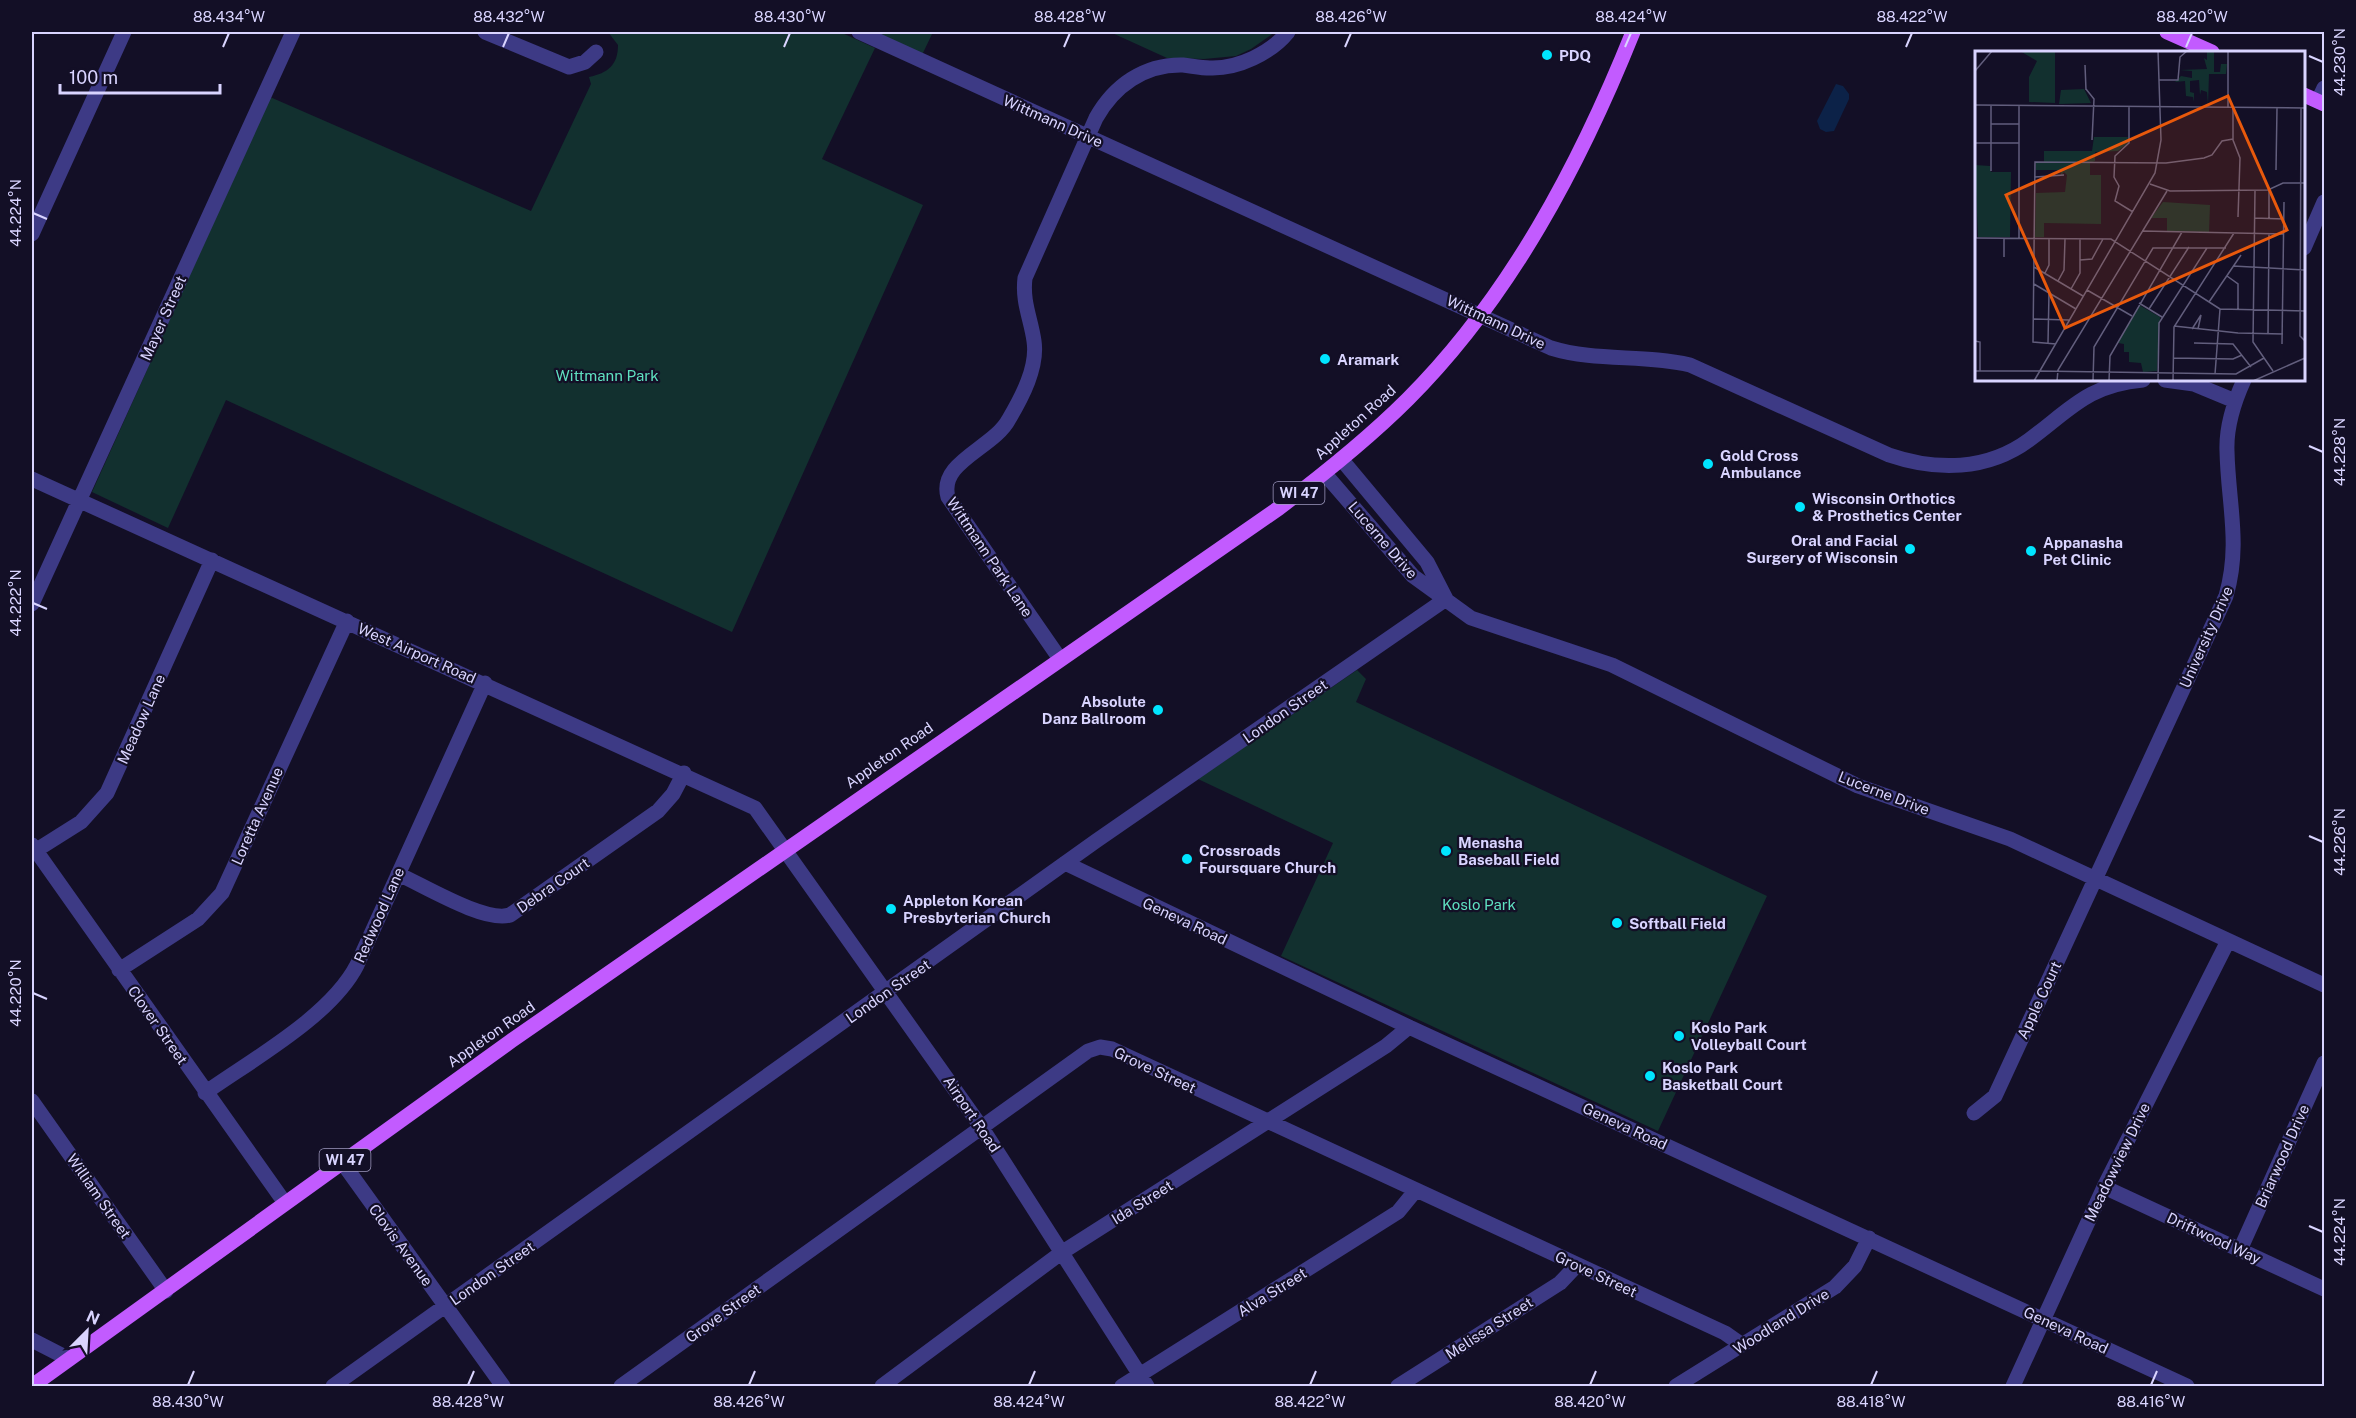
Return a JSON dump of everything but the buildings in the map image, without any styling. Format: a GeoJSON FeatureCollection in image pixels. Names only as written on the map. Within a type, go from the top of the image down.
{"type":"FeatureCollection","features":[{"type":"Feature","properties":{"kind":"main road","name":"Appleton Road"},"geometry":{"type":"LineString","coordinates":[[32,1386],[342,1162],[1342,460],[1409,398],[1479,314],[1527,246],[1593,124],[1633,32]]}},
{"type":"Feature","properties":{"kind":"main road"},"geometry":{"type":"LineString","coordinates":[[2167,32],[2210,51]]}},
{"type":"Feature","properties":{"kind":"main road"},"geometry":{"type":"LineString","coordinates":[[2305,94],[2322,98]]}},
{"type":"Feature","properties":{"kind":"street"},"geometry":{"type":"LineString","coordinates":[[32,234],[124,32]]}},
{"type":"Feature","properties":{"kind":"street","name":"Mayer Street"},"geometry":{"type":"LineString","coordinates":[[32,604],[293,32]]}},
{"type":"Feature","properties":{"kind":"street"},"geometry":{"type":"LineString","coordinates":[[486,32],[569,67],[585,62],[596,52]]}},
{"type":"Feature","properties":{"kind":"street","name":"Wittmann Drive"},"geometry":{"type":"LineString","coordinates":[[859,32],[1541,344],[1569,353],[1629,359],[1660,359],[1690,365],[1889,455],[1934,465],[1971,465],[2008,452],[2027,442],[2076,401],[2110,385],[2136,381]]}},
{"type":"Feature","properties":{"kind":"street"},"geometry":{"type":"LineString","coordinates":[[1087,136],[1108,98],[1135,77],[1164,67],[1212,69],[1243,62],[1268,49],[1288,32]]}},
{"type":"Feature","properties":{"kind":"street","name":"Wittmann Park Lane"},"geometry":{"type":"LineString","coordinates":[[1060,659],[948,497],[946,481],[954,468],[995,439],[1004,429],[1033,367],[1035,346],[1024,306],[1025,278],[1087,136]]}},
{"type":"Feature","properties":{"kind":"street"},"geometry":{"type":"LineString","coordinates":[[2305,246],[2325,202]]}},
{"type":"Feature","properties":{"kind":"street"},"geometry":{"type":"LineString","coordinates":[[2172,381],[2194,384],[2235,401]]}},
{"type":"Feature","properties":{"kind":"street","name":"University Drive"},"geometry":{"type":"LineString","coordinates":[[2095,879],[2229,586],[2235,537],[2227,451],[2235,401],[2244,381]]}},
{"type":"Feature","properties":{"kind":"street","name":"Lucerne Drive"},"geometry":{"type":"LineString","coordinates":[[1342,460],[1427,562],[1446,599]]}},
{"type":"Feature","properties":{"kind":"street","name":"Lucerne Drive"},"geometry":{"type":"LineString","coordinates":[[1325,474],[1413,576],[1446,599],[1453,607],[1478,621],[1612,665],[1858,786],[1988,830],[2325,985]]}},
{"type":"Feature","properties":{"kind":"street","name":"West Airport Road"},"geometry":{"type":"LineString","coordinates":[[32,479],[684,773],[755,808],[785,849]]}},
{"type":"Feature","properties":{"kind":"street","name":"Meadow Lane"},"geometry":{"type":"LineString","coordinates":[[33,848],[81,822],[107,794],[212,560]]}},
{"type":"Feature","properties":{"kind":"street","name":"London Street"},"geometry":{"type":"LineString","coordinates":[[333,1386],[1065,863],[1446,599]]}},
{"type":"Feature","properties":{"kind":"street","name":"Loretta Avenue"},"geometry":{"type":"LineString","coordinates":[[119,970],[198,919],[222,893],[347,621]]}},
{"type":"Feature","properties":{"kind":"street","name":"Redwood Lane"},"geometry":{"type":"LineString","coordinates":[[205,1093],[318,1013],[336,996],[357,965],[485,683]]}},
{"type":"Feature","properties":{"kind":"street","name":"Debra Court"},"geometry":{"type":"LineString","coordinates":[[398,874],[486,914],[502,917],[510,915],[658,811],[673,794],[684,773]]}},
{"type":"Feature","properties":{"kind":"street","name":"Clover Street"},"geometry":{"type":"LineString","coordinates":[[33,848],[285,1203]]}},
{"type":"Feature","properties":{"kind":"street","name":"Airport Road"},"geometry":{"type":"LineString","coordinates":[[785,849],[982,1128],[1144,1381]]}},
{"type":"Feature","properties":{"kind":"street","name":"Geneva Road"},"geometry":{"type":"LineString","coordinates":[[1065,863],[1409,1027],[1869,1238],[2179,1385]]}},
{"type":"Feature","properties":{"kind":"street","name":"Apple Court"},"geometry":{"type":"LineString","coordinates":[[1974,1113],[1995,1096],[2095,879]]}},
{"type":"Feature","properties":{"kind":"street","name":"Meadowview Drive"},"geometry":{"type":"LineString","coordinates":[[2013,1386],[2104,1186],[2228,941]]}},
{"type":"Feature","properties":{"kind":"street","name":"Ida Street"},"geometry":{"type":"LineString","coordinates":[[882,1386],[1061,1252],[1268,1123],[1386,1046],[1409,1027]]}},
{"type":"Feature","properties":{"kind":"street","name":"Grove Street"},"geometry":{"type":"LineString","coordinates":[[621,1386],[1088,1051],[1100,1047],[1112,1049],[1725,1333],[1742,1345]]}},
{"type":"Feature","properties":{"kind":"street","name":"Briarwood Drive"},"geometry":{"type":"LineString","coordinates":[[2240,1250],[2325,1063]]}},
{"type":"Feature","properties":{"kind":"street","name":"William Street"},"geometry":{"type":"LineString","coordinates":[[32,1101],[166,1291]]}},
{"type":"Feature","properties":{"kind":"street","name":"Clovis Avenue"},"geometry":{"type":"LineString","coordinates":[[342,1162],[503,1386]]}},
{"type":"Feature","properties":{"kind":"street","name":"Driftwood Way"},"geometry":{"type":"LineString","coordinates":[[2104,1186],[2325,1289]]}},
{"type":"Feature","properties":{"kind":"street","name":"Alva Street"},"geometry":{"type":"LineString","coordinates":[[1122,1386],[1144,1381],[1398,1212],[1416,1190]]}},
{"type":"Feature","properties":{"kind":"street","name":"Woodland Drive"},"geometry":{"type":"LineString","coordinates":[[1676,1386],[1835,1287],[1855,1266],[1869,1238]]}},
{"type":"Feature","properties":{"kind":"street","name":"Melissa Street"},"geometry":{"type":"LineString","coordinates":[[1398,1386],[1560,1282],[1577,1265]]}},
{"type":"Feature","properties":{"kind":"street"},"geometry":{"type":"LineString","coordinates":[[32,1340],[69,1359]]}},
{"type":"Feature","properties":{"kind":"green space","name":"Wittmann Park"},"geometry":{"type":"Polygon","coordinates":[[[608,32],[840,32],[875,48],[822,159],[923,205],[732,632],[226,400],[168,528],[92,492],[270,97],[531,211],[591,84],[589,77],[602,73],[614,63],[618,45],[608,32]]]}},
{"type":"Feature","properties":{"kind":"green space"},"geometry":{"type":"Polygon","coordinates":[[[872,32],[933,32],[922,55],[872,32]]]}},
{"type":"Feature","properties":{"kind":"green space"},"geometry":{"type":"Polygon","coordinates":[[[1110,32],[1275,32],[1251,49],[1236,56],[1204,59],[1167,58],[1110,32]]]}},
{"type":"Feature","properties":{"kind":"green space","name":"Koslo Park"},"geometry":{"type":"Polygon","coordinates":[[[1357,670],[1366,679],[1356,702],[1767,896],[1658,1131],[1281,956],[1333,843],[1198,779],[1357,670]]]}},
{"type":"Feature","properties":{"kind":"water"},"geometry":{"type":"Polygon","coordinates":[[[1836,84],[1843,86],[1849,94],[1849,99],[1834,131],[1826,132],[1820,129],[1817,121],[1836,84]]]}},
{"type":"Feature","properties":{"kind":"place","name":"PDQ"},"geometry":{"type":"Point","coordinates":[1547,55]}},
{"type":"Feature","properties":{"kind":"place","name":"Aramark"},"geometry":{"type":"Point","coordinates":[1325,359]}},
{"type":"Feature","properties":{"kind":"place","name":"Gold Cross Ambulance"},"geometry":{"type":"Point","coordinates":[1708,464]}},
{"type":"Feature","properties":{"kind":"place","name":"Wisconsin Orthotics & Prosthetics Center"},"geometry":{"type":"Point","coordinates":[1800,507]}},
{"type":"Feature","properties":{"kind":"place","name":"Oral and Facial Surgery of Wisconsin"},"geometry":{"type":"Point","coordinates":[1910,549]}},
{"type":"Feature","properties":{"kind":"place","name":"Appanasha Pet Clinic"},"geometry":{"type":"Point","coordinates":[2031,551]}},
{"type":"Feature","properties":{"kind":"place","name":"Absolute Danz Ballroom"},"geometry":{"type":"Point","coordinates":[1158,710]}},
{"type":"Feature","properties":{"kind":"place","name":"Menasha Baseball Field"},"geometry":{"type":"Point","coordinates":[1446,851]}},
{"type":"Feature","properties":{"kind":"place","name":"Crossroads Foursquare Church"},"geometry":{"type":"Point","coordinates":[1187,859]}},
{"type":"Feature","properties":{"kind":"place","name":"Appleton Korean Presbyterian Church"},"geometry":{"type":"Point","coordinates":[891,909]}},
{"type":"Feature","properties":{"kind":"place","name":"Softball Field"},"geometry":{"type":"Point","coordinates":[1617,923]}},
{"type":"Feature","properties":{"kind":"place","name":"Koslo Park Volleyball Court"},"geometry":{"type":"Point","coordinates":[1679,1036]}},
{"type":"Feature","properties":{"kind":"place","name":"Koslo Park Basketball Court"},"geometry":{"type":"Point","coordinates":[1650,1076]}}]}
